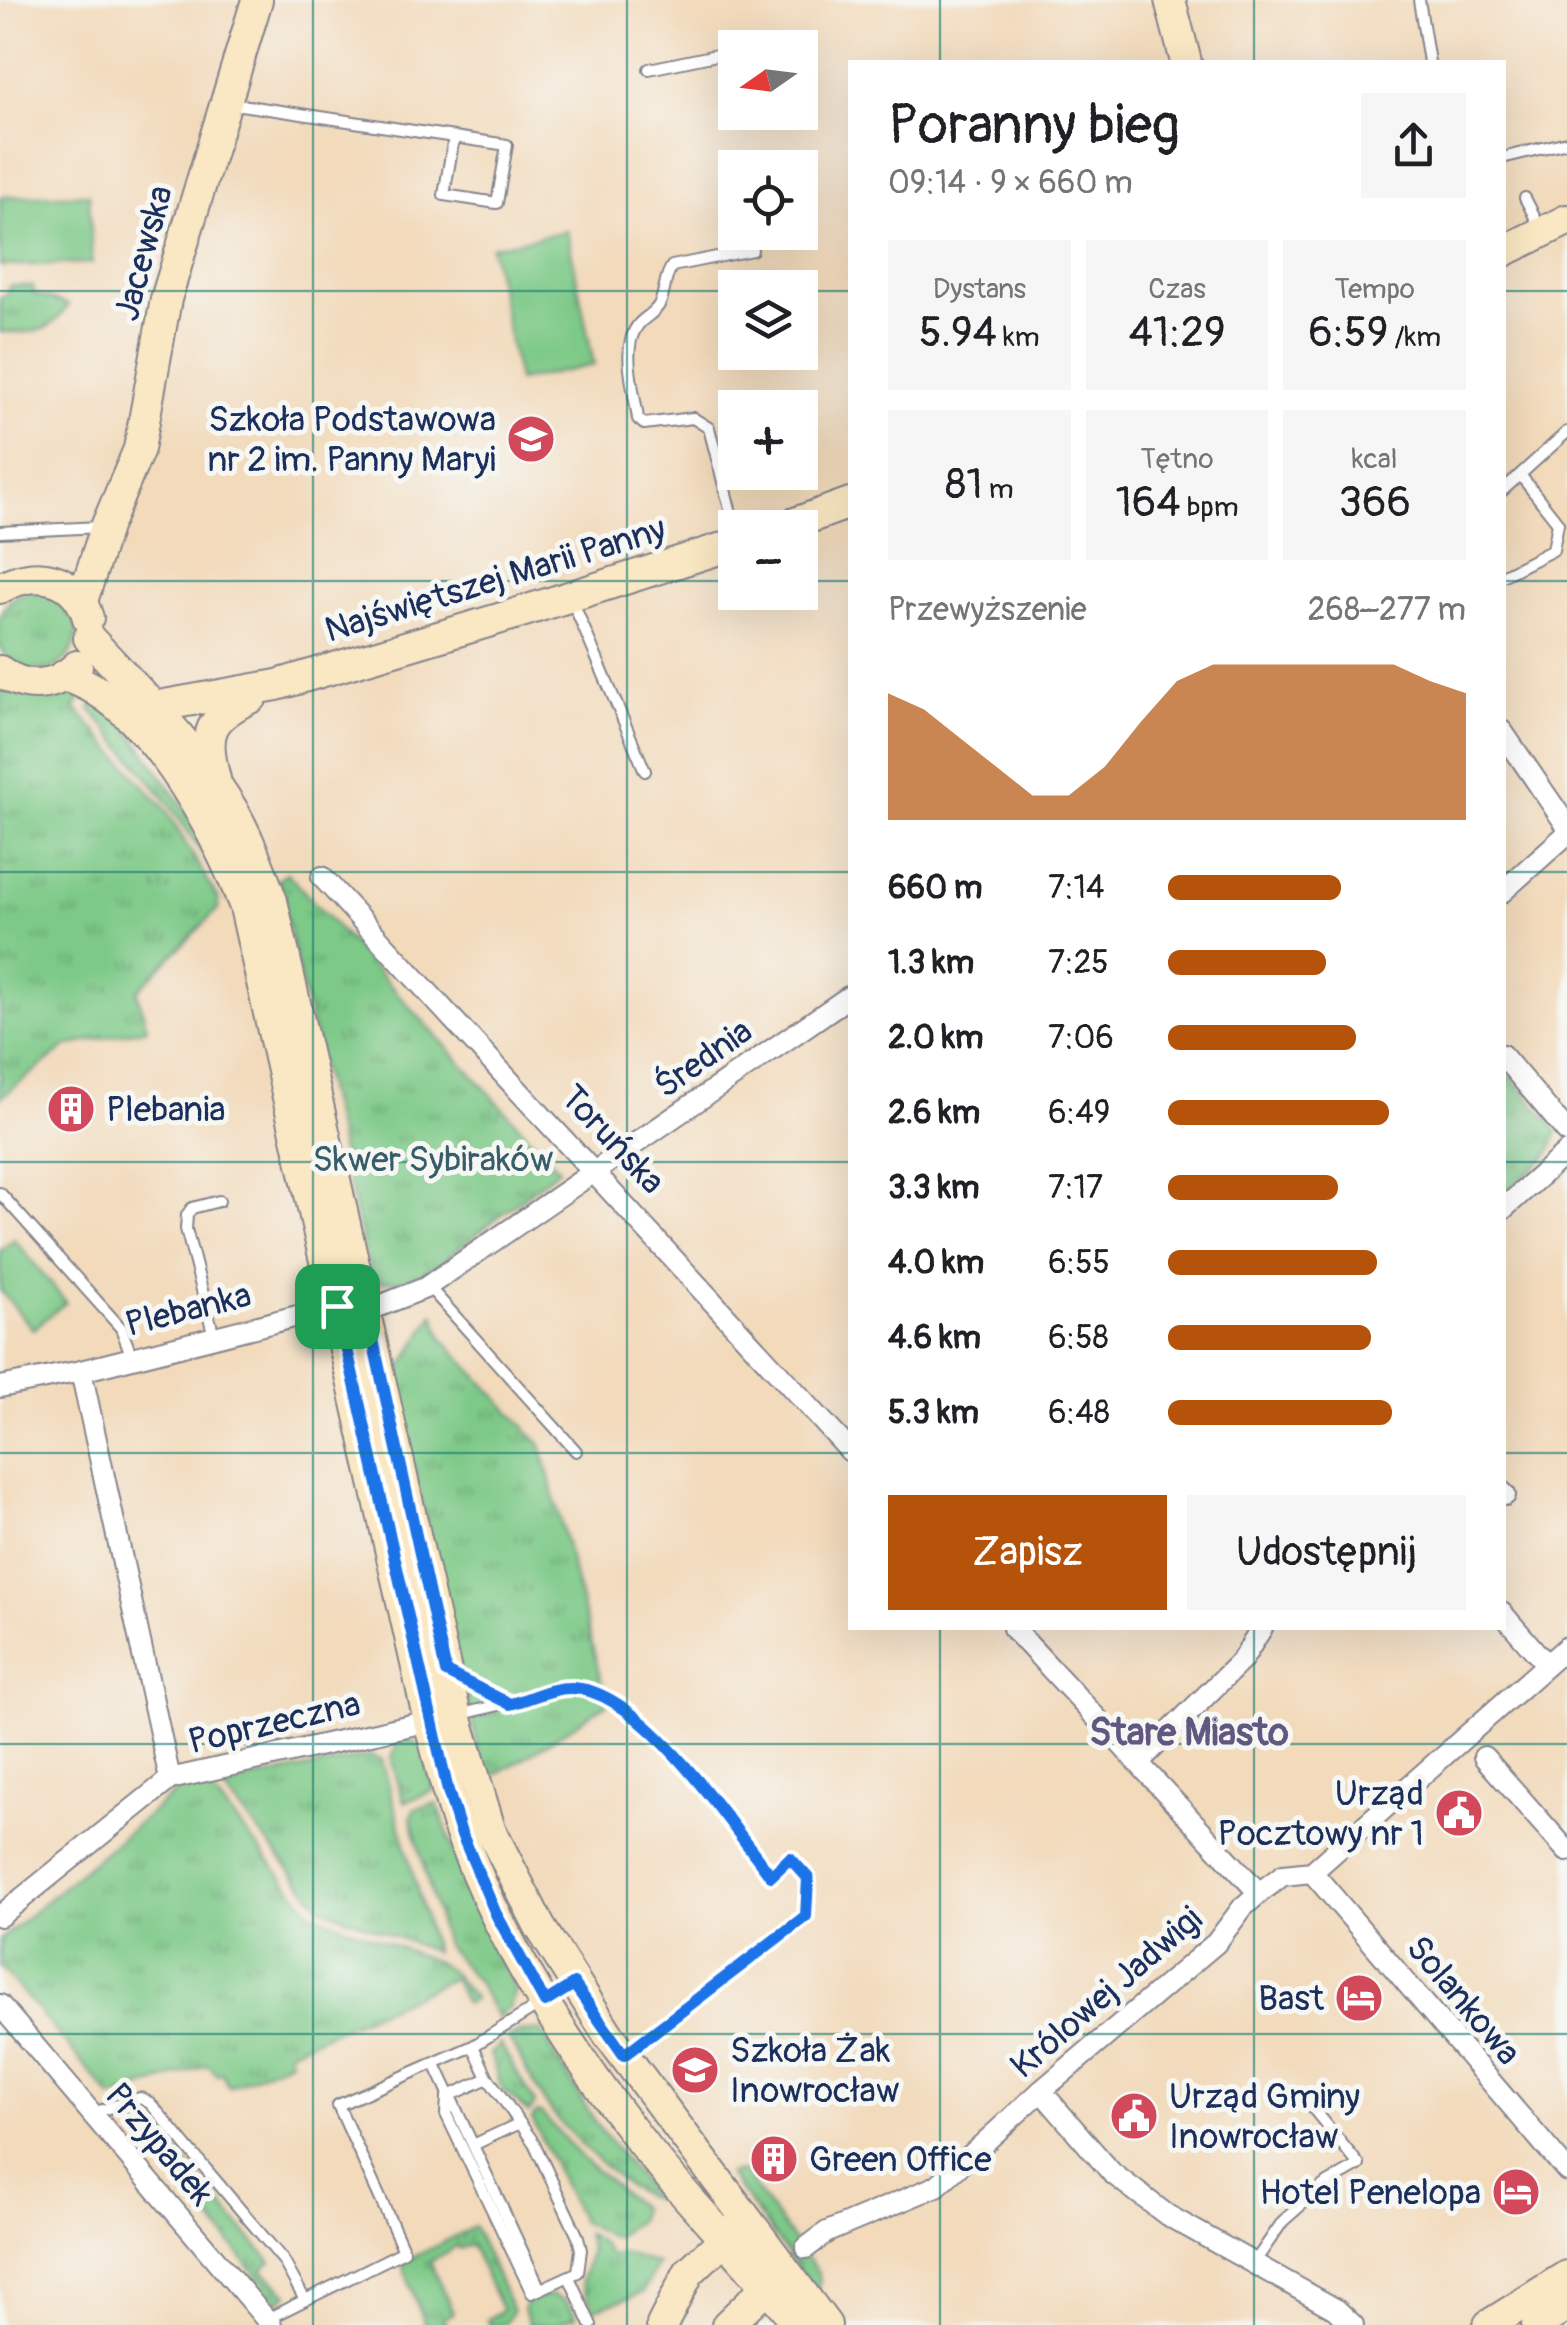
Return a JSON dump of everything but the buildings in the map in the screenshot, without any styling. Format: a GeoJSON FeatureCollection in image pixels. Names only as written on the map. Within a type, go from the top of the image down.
{"type":"FeatureCollection","features":[{"type":"Feature","properties":{"kind":"main road","name":"Jacewska"},"geometry":{"type":"LineString","coordinates":[[82,601],[138,448],[166,299],[257,0]]}},
{"type":"Feature","properties":{"kind":"main road"},"geometry":{"type":"LineString","coordinates":[[1170,0],[1185,60]]}},
{"type":"Feature","properties":{"kind":"main road"},"geometry":{"type":"LineString","coordinates":[[1506,250],[1555,225]]}},
{"type":"Feature","properties":{"kind":"main road"},"geometry":{"type":"LineString","coordinates":[[818,515],[848,504]]}},
{"type":"Feature","properties":{"kind":"main road","name":"Jacewska"},"geometry":{"type":"LineString","coordinates":[[53,578],[106,527]]}},
{"type":"Feature","properties":{"kind":"main road","name":"Najświętszej Marii Panny"},"geometry":{"type":"LineString","coordinates":[[153,708],[277,685],[718,549]]}},
{"type":"Feature","properties":{"kind":"main road"},"geometry":{"type":"LineString","coordinates":[[0,588],[34,575],[53,578],[73,590],[82,601],[88,612],[90,638],[80,661],[64,676],[32,684],[3,677]]}},
{"type":"Feature","properties":{"kind":"main road"},"geometry":{"type":"LineString","coordinates":[[90,638],[216,785],[254,856],[276,916],[351,1307],[443,1718],[490,1829],[574,1984],[826,2325]]}},
{"type":"Feature","properties":{"kind":"main road"},"geometry":{"type":"LineString","coordinates":[[64,676],[96,689],[140,728],[196,802],[235,878],[446,1672],[443,1718],[448,1791],[476,1871],[518,1958],[635,2135],[723,2239],[786,2268]]}},
{"type":"Feature","properties":{"kind":"main road","name":"Najświętszej Marii Panny"},"geometry":{"type":"LineString","coordinates":[[216,785],[208,752],[208,736],[213,727],[224,713],[277,685]]}},
{"type":"Feature","properties":{"kind":"main road"},"geometry":{"type":"LineString","coordinates":[[662,2325],[690,2272],[747,2219]]}},
{"type":"Feature","properties":{"kind":"main road"},"geometry":{"type":"LineString","coordinates":[[727,2325],[786,2268]]}},
{"type":"Feature","properties":{"kind":"main road"},"geometry":{"type":"LineString","coordinates":[[786,2268],[799,2325]]}},
{"type":"Feature","properties":{"kind":"main road"},"geometry":{"type":"LineString","coordinates":[[1489,2325],[1567,2276]]}},
{"type":"Feature","properties":{"kind":"main road"},"geometry":{"type":"LineString","coordinates":[[1538,2325],[1567,2306]]}},
{"type":"Feature","properties":{"kind":"street"},"geometry":{"type":"LineString","coordinates":[[1506,737],[1567,830],[1506,888]]}},
{"type":"Feature","properties":{"kind":"street","name":"Toruńska"},"geometry":{"type":"LineString","coordinates":[[322,877],[848,1449]]}},
{"type":"Feature","properties":{"kind":"street","name":"Średnia"},"geometry":{"type":"LineString","coordinates":[[594,1173],[848,997]]}},
{"type":"Feature","properties":{"kind":"street"},"geometry":{"type":"LineString","coordinates":[[1506,1060],[1567,1132]]}},
{"type":"Feature","properties":{"kind":"street"},"geometry":{"type":"LineString","coordinates":[[1506,1206],[1567,1152]]}},
{"type":"Feature","properties":{"kind":"street","name":"Plebanka"},"geometry":{"type":"LineString","coordinates":[[0,1387],[81,1371],[214,1336],[351,1307],[377,1307],[428,1286],[594,1173]]}},
{"type":"Feature","properties":{"kind":"street"},"geometry":{"type":"LineString","coordinates":[[81,1371],[170,1779]]}},
{"type":"Feature","properties":{"kind":"street"},"geometry":{"type":"LineString","coordinates":[[1506,1618],[1546,1664]]}},
{"type":"Feature","properties":{"kind":"street"},"geometry":{"type":"LineString","coordinates":[[1015,1630],[1259,1892]]}},
{"type":"Feature","properties":{"kind":"street"},"geometry":{"type":"LineString","coordinates":[[1138,1763],[1242,1660],[1261,1630]]}},
{"type":"Feature","properties":{"kind":"street","name":"Królowej Jadwigi"},"geometry":{"type":"LineString","coordinates":[[786,2268],[827,2232],[937,2186],[1216,1943],[1259,1892],[1283,1875],[1312,1872],[1567,1647]]}},
{"type":"Feature","properties":{"kind":"street","name":"Poprzeczna"},"geometry":{"type":"LineString","coordinates":[[0,1916],[170,1779],[443,1718]]}},
{"type":"Feature","properties":{"kind":"street"},"geometry":{"type":"LineString","coordinates":[[1484,1758],[1567,1851]]}},
{"type":"Feature","properties":{"kind":"street","name":"Solankowa"},"geometry":{"type":"LineString","coordinates":[[1312,1872],[1567,2171]]}},
{"type":"Feature","properties":{"kind":"street","name":"Przypadek"},"geometry":{"type":"LineString","coordinates":[[0,2005],[268,2322]]}},
{"type":"Feature","properties":{"kind":"street"},"geometry":{"type":"LineString","coordinates":[[1042,2092],[1112,2173],[1168,2215],[1337,2310],[1353,2325]]}},
{"type":"Feature","properties":{"kind":"lane"},"geometry":{"type":"LineString","coordinates":[[1419,0],[1430,60]]}},
{"type":"Feature","properties":{"kind":"lane"},"geometry":{"type":"LineString","coordinates":[[649,69],[718,55]]}},
{"type":"Feature","properties":{"kind":"lane"},"geometry":{"type":"LineString","coordinates":[[227,102],[454,137],[506,146],[496,203],[444,195],[454,137]]}},
{"type":"Feature","properties":{"kind":"lane"},"geometry":{"type":"LineString","coordinates":[[1516,170],[1508,157],[1567,142]]}},
{"type":"Feature","properties":{"kind":"lane"},"geometry":{"type":"LineString","coordinates":[[1525,198],[1555,225]]}},
{"type":"Feature","properties":{"kind":"lane"},"geometry":{"type":"LineString","coordinates":[[731,510],[709,428],[693,418],[644,424],[638,419],[629,354],[636,326],[657,310],[672,266],[752,250]]}},
{"type":"Feature","properties":{"kind":"lane"},"geometry":{"type":"LineString","coordinates":[[1506,488],[1567,432]]}},
{"type":"Feature","properties":{"kind":"lane"},"geometry":{"type":"LineString","coordinates":[[1506,574],[1553,550],[1558,523],[1520,476]]}},
{"type":"Feature","properties":{"kind":"lane"},"geometry":{"type":"LineString","coordinates":[[0,532],[106,527]]}},
{"type":"Feature","properties":{"kind":"lane"},"geometry":{"type":"LineString","coordinates":[[571,597],[645,771]]}},
{"type":"Feature","properties":{"kind":"lane"},"geometry":{"type":"LineString","coordinates":[[0,1193],[122,1328],[132,1356]]}},
{"type":"Feature","properties":{"kind":"lane"},"geometry":{"type":"LineString","coordinates":[[214,1336],[186,1229],[186,1215],[192,1208],[219,1201]]}},
{"type":"Feature","properties":{"kind":"lane"},"geometry":{"type":"LineString","coordinates":[[428,1286],[576,1451]]}},
{"type":"Feature","properties":{"kind":"lane"},"geometry":{"type":"LineString","coordinates":[[446,1672],[510,1704]]}},
{"type":"Feature","properties":{"kind":"lane"},"geometry":{"type":"LineString","coordinates":[[443,1718],[568,1688],[605,1695],[639,1718],[666,1747],[771,1876],[790,1858],[808,1878],[806,1916],[624,2055]]}},
{"type":"Feature","properties":{"kind":"lane"},"geometry":{"type":"LineString","coordinates":[[268,2322],[404,2251],[338,2104],[473,2046],[574,1984]]}},
{"type":"Feature","properties":{"kind":"lane"},"geometry":{"type":"LineString","coordinates":[[447,2097],[446,2114],[532,2292],[578,2272],[578,2237],[534,2143],[488,2078],[473,2046]]}},
{"type":"Feature","properties":{"kind":"lane"},"geometry":{"type":"LineString","coordinates":[[434,2064],[540,2289]]}},
{"type":"Feature","properties":{"kind":"lane"},"geometry":{"type":"LineString","coordinates":[[447,2097],[488,2078]]}},
{"type":"Feature","properties":{"kind":"lane"},"geometry":{"type":"LineString","coordinates":[[92,2113],[140,2098],[150,2102],[284,2260],[305,2300]]}},
{"type":"Feature","properties":{"kind":"lane"},"geometry":{"type":"LineString","coordinates":[[1254,2264],[1283,2221],[1324,2185],[1359,2165],[1304,2098]]}},
{"type":"Feature","properties":{"kind":"lane"},"geometry":{"type":"LineString","coordinates":[[473,2144],[518,2124]]}},
{"type":"Feature","properties":{"kind":"lane"},"geometry":{"type":"LineString","coordinates":[[569,2276],[591,2325]]}},
{"type":"Feature","properties":{"kind":"green space"},"geometry":{"type":"Polygon","coordinates":[[[89,194],[92,263],[0,266],[0,197],[89,194]]]}},
{"type":"Feature","properties":{"kind":"green space"},"geometry":{"type":"Polygon","coordinates":[[[567,231],[594,365],[518,381],[491,247],[567,231]]]}},
{"type":"Feature","properties":{"kind":"green space"},"geometry":{"type":"Polygon","coordinates":[[[9,286],[33,286],[34,294],[68,305],[54,322],[40,330],[0,332],[0,297],[8,294],[9,286]]]}},
{"type":"Feature","properties":{"kind":"green space"},"geometry":{"type":"Polygon","coordinates":[[[29,592],[45,592],[59,598],[76,623],[76,639],[70,653],[45,670],[29,670],[15,664],[-1,642],[-1,620],[4,609],[29,592]]]}},
{"type":"Feature","properties":{"kind":"green space"},"geometry":{"type":"Polygon","coordinates":[[[0,691],[84,692],[75,708],[167,811],[218,899],[218,909],[137,991],[147,1028],[67,1046],[0,1098],[0,691]]]}},
{"type":"Feature","properties":{"kind":"green space"},"geometry":{"type":"Polygon","coordinates":[[[96,699],[119,715],[196,825],[230,903],[183,824],[90,709],[96,699]]]}},
{"type":"Feature","properties":{"kind":"green space","name":"Skwer Sybiraków"},"geometry":{"type":"Polygon","coordinates":[[[287,873],[559,1169],[439,1264],[407,1280],[381,1282],[369,1270],[277,880],[287,873]]]}},
{"type":"Feature","properties":{"kind":"green space"},"geometry":{"type":"Polygon","coordinates":[[[1506,1072],[1558,1131],[1549,1154],[1506,1193],[1506,1072]]]}},
{"type":"Feature","properties":{"kind":"green space"},"geometry":{"type":"Polygon","coordinates":[[[14,1239],[66,1302],[33,1329],[0,1290],[0,1251],[14,1239]]]}},
{"type":"Feature","properties":{"kind":"green space"},"geometry":{"type":"Polygon","coordinates":[[[434,1314],[443,1339],[541,1445],[607,1704],[485,1779],[393,1381],[434,1314]]]}},
{"type":"Feature","properties":{"kind":"green space"},"geometry":{"type":"Polygon","coordinates":[[[396,1737],[409,1739],[423,1748],[434,1791],[404,1802],[391,1758],[396,1737]]]}},
{"type":"Feature","properties":{"kind":"green space"},"geometry":{"type":"Polygon","coordinates":[[[371,1756],[382,1760],[434,1952],[321,1907],[220,1785],[371,1756]]]}},
{"type":"Feature","properties":{"kind":"green space"},"geometry":{"type":"Polygon","coordinates":[[[200,1777],[312,1913],[437,1962],[453,1974],[474,1999],[465,2004],[453,1978],[288,2051],[290,2060],[229,2087],[223,2073],[217,2075],[208,2065],[112,2098],[0,1966],[0,1940],[191,1779],[200,1777]]]}},
{"type":"Feature","properties":{"kind":"green space"},"geometry":{"type":"Polygon","coordinates":[[[437,1803],[463,1878],[515,1990],[511,2006],[498,2019],[477,1982],[445,1945],[411,1819],[414,1809],[437,1803]]]}},
{"type":"Feature","properties":{"kind":"green space"},"geometry":{"type":"Polygon","coordinates":[[[520,2031],[541,2031],[596,2124],[656,2199],[615,2175],[556,2117],[508,2037],[520,2031]]]}},
{"type":"Feature","properties":{"kind":"green space"},"geometry":{"type":"Polygon","coordinates":[[[500,2044],[535,2104],[529,2113],[502,2089],[490,2054],[500,2044]]]}},
{"type":"Feature","properties":{"kind":"green space"},"geometry":{"type":"Polygon","coordinates":[[[132,2112],[146,2117],[271,2262],[262,2270],[288,2294],[278,2302],[127,2115],[132,2112]]]}},
{"type":"Feature","properties":{"kind":"green space"},"geometry":{"type":"Polygon","coordinates":[[[537,2113],[640,2208],[638,2220],[616,2236],[608,2236],[580,2220],[532,2119],[537,2113]]]}},
{"type":"Feature","properties":{"kind":"green space"},"geometry":{"type":"Polygon","coordinates":[[[742,2171],[818,2273],[820,2282],[815,2291],[728,2174],[742,2171]]]}},
{"type":"Feature","properties":{"kind":"green space"},"geometry":{"type":"Polygon","coordinates":[[[474,2227],[513,2312],[503,2325],[489,2325],[487,2319],[502,2311],[471,2244],[459,2249],[457,2245],[430,2262],[453,2313],[443,2318],[446,2325],[425,2325],[402,2263],[474,2227]]]}},
{"type":"Feature","properties":{"kind":"green space"},"geometry":{"type":"Polygon","coordinates":[[[586,2233],[602,2244],[608,2255],[622,2253],[657,2264],[643,2293],[593,2310],[581,2281],[590,2253],[586,2233]]]}},
{"type":"Feature","properties":{"kind":"green space"},"geometry":{"type":"Polygon","coordinates":[[[551,2295],[566,2301],[576,2317],[553,2325],[529,2325],[523,2310],[527,2301],[551,2295]]]}},
{"type":"Feature","properties":{"kind":"place","name":"Szkoła Podstawowa nr 2 im. Panny Maryi"},"geometry":{"type":"Point","coordinates":[531,439]}},
{"type":"Feature","properties":{"kind":"place","name":"Plebania"},"geometry":{"type":"Point","coordinates":[71,1109]}},
{"type":"Feature","properties":{"kind":"place","name":"Urząd Pocztowy nr 1"},"geometry":{"type":"Point","coordinates":[1459,1813]}},
{"type":"Feature","properties":{"kind":"place","name":"Bast"},"geometry":{"type":"Point","coordinates":[1359,1998]}},
{"type":"Feature","properties":{"kind":"place","name":"Szkoła Żak Inowrocław"},"geometry":{"type":"Point","coordinates":[695,2070]}},
{"type":"Feature","properties":{"kind":"place","name":"Urząd Gminy Inowrocław"},"geometry":{"type":"Point","coordinates":[1134,2116]}},
{"type":"Feature","properties":{"kind":"place","name":"Green Office"},"geometry":{"type":"Point","coordinates":[774,2159]}},
{"type":"Feature","properties":{"kind":"place","name":"Hotel Penelopa"},"geometry":{"type":"Point","coordinates":[1516,2192]}},
{"type":"Feature","properties":{"kind":"district","name":"Stare Miasto"},"geometry":{"type":"Point","coordinates":[1189,1732]}},
{"type":"Feature","properties":{"kind":"route"},"geometry":{"type":"LineString","coordinates":[[337,1306],[366,1308],[446,1672],[510,1704],[568,1688],[605,1695],[639,1718],[692,1776],[771,1876],[790,1858],[808,1878],[806,1916],[624,2055],[574,1984],[545,2002],[496,1914],[460,1830],[429,1721],[337,1306]]}}]}
